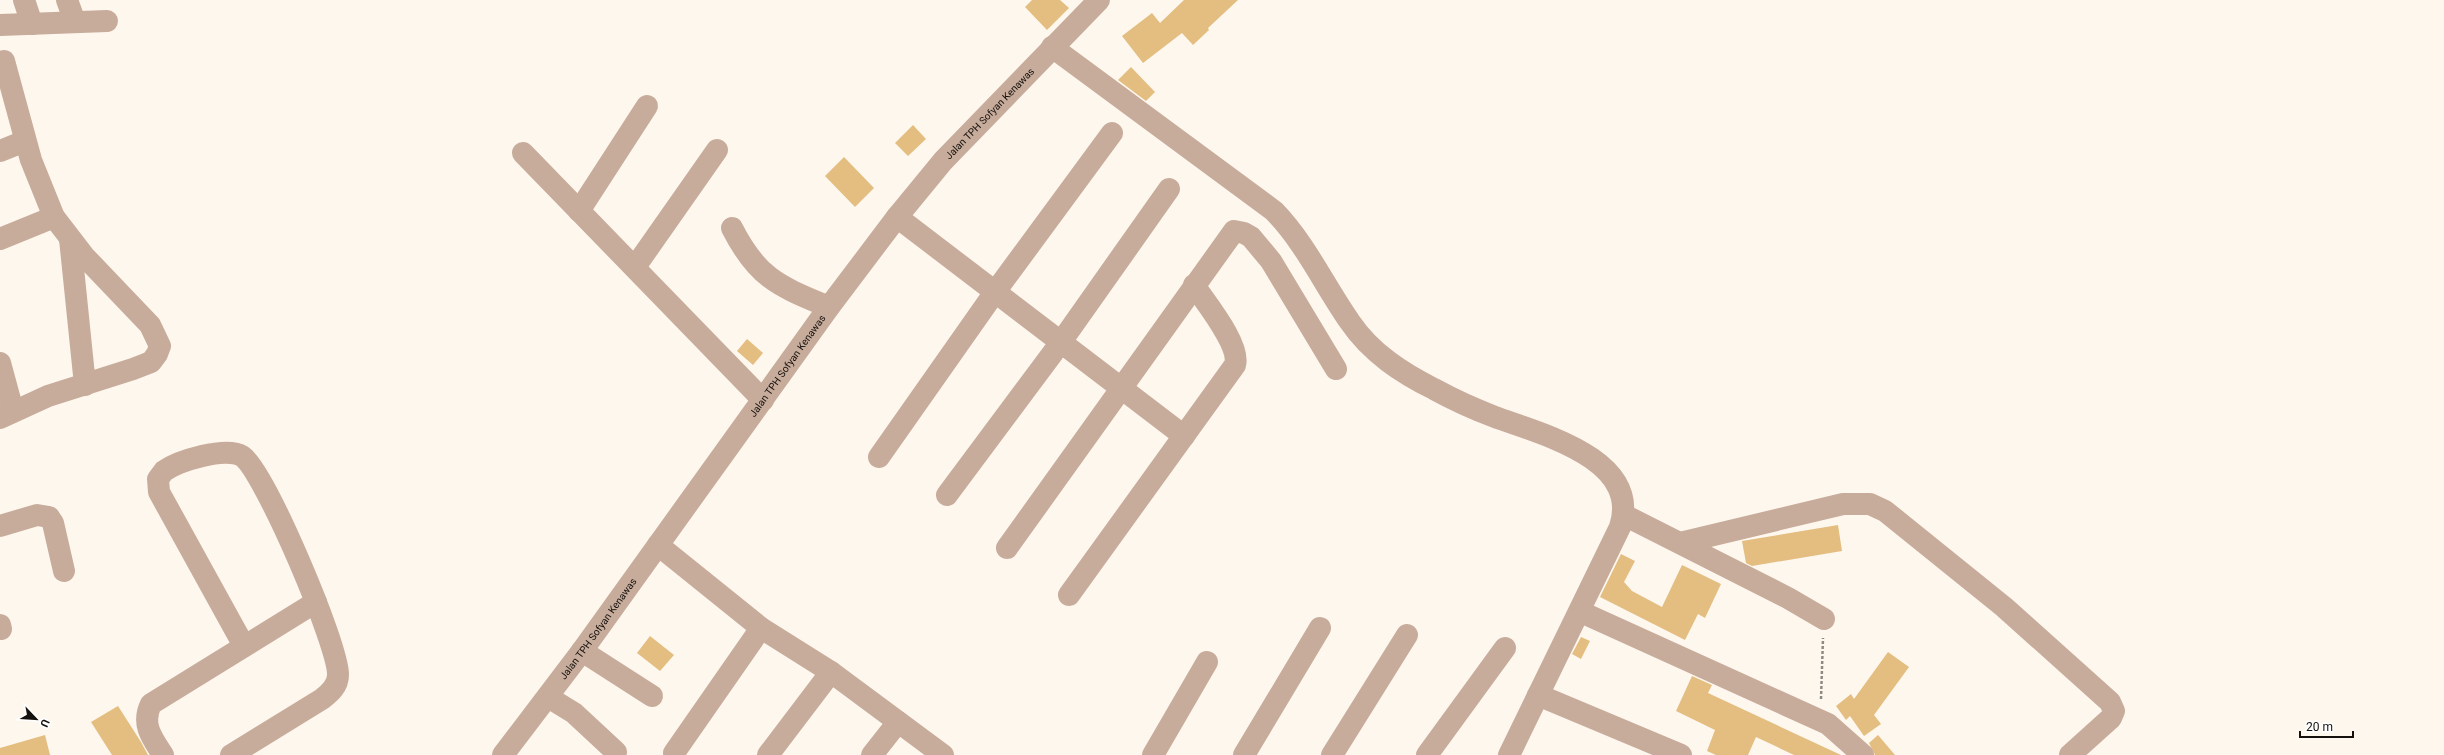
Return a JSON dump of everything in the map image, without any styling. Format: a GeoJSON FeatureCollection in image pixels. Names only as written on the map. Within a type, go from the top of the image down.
{"type":"FeatureCollection","features":[{"type":"Feature","properties":{"kind":"street"},"geometry":{"type":"LineString","coordinates":[[24,0],[32,24]]}},
{"type":"Feature","properties":{"kind":"street"},"geometry":{"type":"LineString","coordinates":[[67,0],[75,22]]}},
{"type":"Feature","properties":{"kind":"street","name":"Jalan TPH Sofyan Kenawas"},"geometry":{"type":"LineString","coordinates":[[503,755],[548,697],[829,307],[897,217],[943,161],[1099,0]]}},
{"type":"Feature","properties":{"kind":"street"},"geometry":{"type":"LineString","coordinates":[[0,25],[107,21]]}},
{"type":"Feature","properties":{"kind":"street"},"geometry":{"type":"LineString","coordinates":[[1052,47],[1274,211],[1290,227],[1306,250],[1350,323],[1370,346],[1388,362],[1457,401],[1566,444],[1590,457],[1605,468],[1616,482],[1622,494],[1624,515],[1616,538],[1581,612],[1509,755]]}},
{"type":"Feature","properties":{"kind":"street"},"geometry":{"type":"LineString","coordinates":[[0,363],[6,414],[48,396],[151,362],[157,354],[160,346],[150,325],[70,238],[54,217],[31,160],[1,59]]}},
{"type":"Feature","properties":{"kind":"street"},"geometry":{"type":"LineString","coordinates":[[580,211],[647,106]]}},
{"type":"Feature","properties":{"kind":"street"},"geometry":{"type":"LineString","coordinates":[[879,457],[995,292],[1112,133]]}},
{"type":"Feature","properties":{"kind":"street"},"geometry":{"type":"LineString","coordinates":[[0,151],[25,141]]}},
{"type":"Feature","properties":{"kind":"street"},"geometry":{"type":"LineString","coordinates":[[635,267],[717,150]]}},
{"type":"Feature","properties":{"kind":"street"},"geometry":{"type":"LineString","coordinates":[[523,153],[763,400]]}},
{"type":"Feature","properties":{"kind":"street"},"geometry":{"type":"LineString","coordinates":[[947,495],[1061,342],[1169,189]]}},
{"type":"Feature","properties":{"kind":"street"},"geometry":{"type":"LineString","coordinates":[[0,239],[54,217]]}},
{"type":"Feature","properties":{"kind":"street"},"geometry":{"type":"LineString","coordinates":[[897,217],[1184,436]]}},
{"type":"Feature","properties":{"kind":"street"},"geometry":{"type":"LineString","coordinates":[[732,228],[752,262],[762,273],[781,286],[829,307]]}},
{"type":"Feature","properties":{"kind":"street"},"geometry":{"type":"LineString","coordinates":[[1007,548],[1234,231],[1244,233],[1256,243],[1271,261],[1336,369]]}},
{"type":"Feature","properties":{"kind":"street"},"geometry":{"type":"LineString","coordinates":[[70,238],[85,385]]}},
{"type":"Feature","properties":{"kind":"street"},"geometry":{"type":"LineString","coordinates":[[1070,595],[1235,365],[1237,358],[1234,346],[1194,285]]}},
{"type":"Feature","properties":{"kind":"street"},"geometry":{"type":"LineString","coordinates":[[232,755],[322,699],[335,687],[338,670],[316,602],[279,515],[254,467],[242,456],[233,452],[218,453],[170,467],[164,471],[158,479],[159,492],[244,646]]}},
{"type":"Feature","properties":{"kind":"street"},"geometry":{"type":"LineString","coordinates":[[1680,543],[1843,504],[1870,504],[1885,511],[2004,607],[2110,702],[2114,711],[2111,718],[2070,755]]}},
{"type":"Feature","properties":{"kind":"street"},"geometry":{"type":"LineString","coordinates":[[0,526],[36,515],[49,517],[53,523],[64,571]]}},
{"type":"Feature","properties":{"kind":"street"},"geometry":{"type":"LineString","coordinates":[[1624,515],[1788,598],[1824,619]]}},
{"type":"Feature","properties":{"kind":"street"},"geometry":{"type":"LineString","coordinates":[[658,545],[761,628],[831,672],[943,755]]}},
{"type":"Feature","properties":{"kind":"street"},"geometry":{"type":"LineString","coordinates":[[163,755],[147,728],[146,720],[151,704],[316,602]]}},
{"type":"Feature","properties":{"kind":"street"},"geometry":{"type":"LineString","coordinates":[[1581,612],[1828,724],[1862,755]]}},
{"type":"Feature","properties":{"kind":"street"},"geometry":{"type":"LineString","coordinates":[[674,753],[761,628]]}},
{"type":"Feature","properties":{"kind":"street"},"geometry":{"type":"LineString","coordinates":[[1244,755],[1320,628]]}},
{"type":"Feature","properties":{"kind":"street"},"geometry":{"type":"LineString","coordinates":[[1332,755],[1407,635]]}},
{"type":"Feature","properties":{"kind":"street"},"geometry":{"type":"LineString","coordinates":[[1427,755],[1505,648]]}},
{"type":"Feature","properties":{"kind":"street"},"geometry":{"type":"LineString","coordinates":[[582,650],[652,696]]}},
{"type":"Feature","properties":{"kind":"street"},"geometry":{"type":"LineString","coordinates":[[1153,755],[1206,662]]}},
{"type":"Feature","properties":{"kind":"street"},"geometry":{"type":"LineString","coordinates":[[768,755],[831,672]]}},
{"type":"Feature","properties":{"kind":"street"},"geometry":{"type":"LineString","coordinates":[[1538,696],[1681,755]]}},
{"type":"Feature","properties":{"kind":"street"},"geometry":{"type":"LineString","coordinates":[[548,697],[574,713],[616,752]]}},
{"type":"Feature","properties":{"kind":"street"},"geometry":{"type":"LineString","coordinates":[[872,755],[898,722]]}},
{"type":"Feature","properties":{"kind":"path"},"geometry":{"type":"LineString","coordinates":[[1824,619],[1821,706],[1828,724]]}},
{"type":"Feature","properties":{"kind":"building"},"geometry":{"type":"Polygon","coordinates":[[[1032,0],[1060,0],[1069,8],[1047,30],[1025,7],[1032,0]]]}},
{"type":"Feature","properties":{"kind":"building"},"geometry":{"type":"Polygon","coordinates":[[[1184,0],[1238,0],[1208,28],[1209,30],[1193,45],[1182,33],[1143,63],[1122,36],[1152,13],[1160,23],[1184,0]]]}},
{"type":"Feature","properties":{"kind":"building"},"geometry":{"type":"Polygon","coordinates":[[[1131,67],[1155,92],[1146,101],[1118,80],[1131,67]]]}},
{"type":"Feature","properties":{"kind":"building"},"geometry":{"type":"Polygon","coordinates":[[[913,125],[926,139],[908,156],[895,143],[913,125]]]}},
{"type":"Feature","properties":{"kind":"building"},"geometry":{"type":"Polygon","coordinates":[[[844,157],[874,188],[855,207],[825,176],[844,157]]]}},
{"type":"Feature","properties":{"kind":"building"},"geometry":{"type":"Polygon","coordinates":[[[747,339],[763,353],[753,365],[737,351],[747,339]]]}},
{"type":"Feature","properties":{"kind":"building"},"geometry":{"type":"Polygon","coordinates":[[[1838,525],[1842,551],[1752,566],[1746,563],[1742,541],[1838,525]]]}},
{"type":"Feature","properties":{"kind":"building"},"geometry":{"type":"Polygon","coordinates":[[[1621,554],[1635,561],[1624,582],[1632,591],[1662,607],[1682,565],[1721,584],[1705,618],[1698,614],[1685,640],[1600,597],[1621,554]]]}},
{"type":"Feature","properties":{"kind":"building"},"geometry":{"type":"Polygon","coordinates":[[[650,636],[674,655],[660,671],[637,653],[650,636]]]}},
{"type":"Feature","properties":{"kind":"building"},"geometry":{"type":"Polygon","coordinates":[[[1581,637],[1590,641],[1581,659],[1572,654],[1581,637]]]}},
{"type":"Feature","properties":{"kind":"building"},"geometry":{"type":"Polygon","coordinates":[[[1888,652],[1909,667],[1874,715],[1881,724],[1864,736],[1850,716],[1846,720],[1836,706],[1851,694],[1854,699],[1888,652]]]}},
{"type":"Feature","properties":{"kind":"building"},"geometry":{"type":"Polygon","coordinates":[[[1692,676],[1712,685],[1708,693],[1841,755],[1794,755],[1756,737],[1748,755],[1716,755],[1707,751],[1715,730],[1676,711],[1692,676]]]}},
{"type":"Feature","properties":{"kind":"building"},"geometry":{"type":"Polygon","coordinates":[[[118,706],[148,755],[112,755],[91,722],[118,706]]]}},
{"type":"Feature","properties":{"kind":"building"},"geometry":{"type":"Polygon","coordinates":[[[45,735],[50,755],[0,755],[0,748],[45,735]]]}},
{"type":"Feature","properties":{"kind":"building"},"geometry":{"type":"Polygon","coordinates":[[[1878,735],[1895,755],[1875,755],[1869,743],[1878,735]]]}}]}
